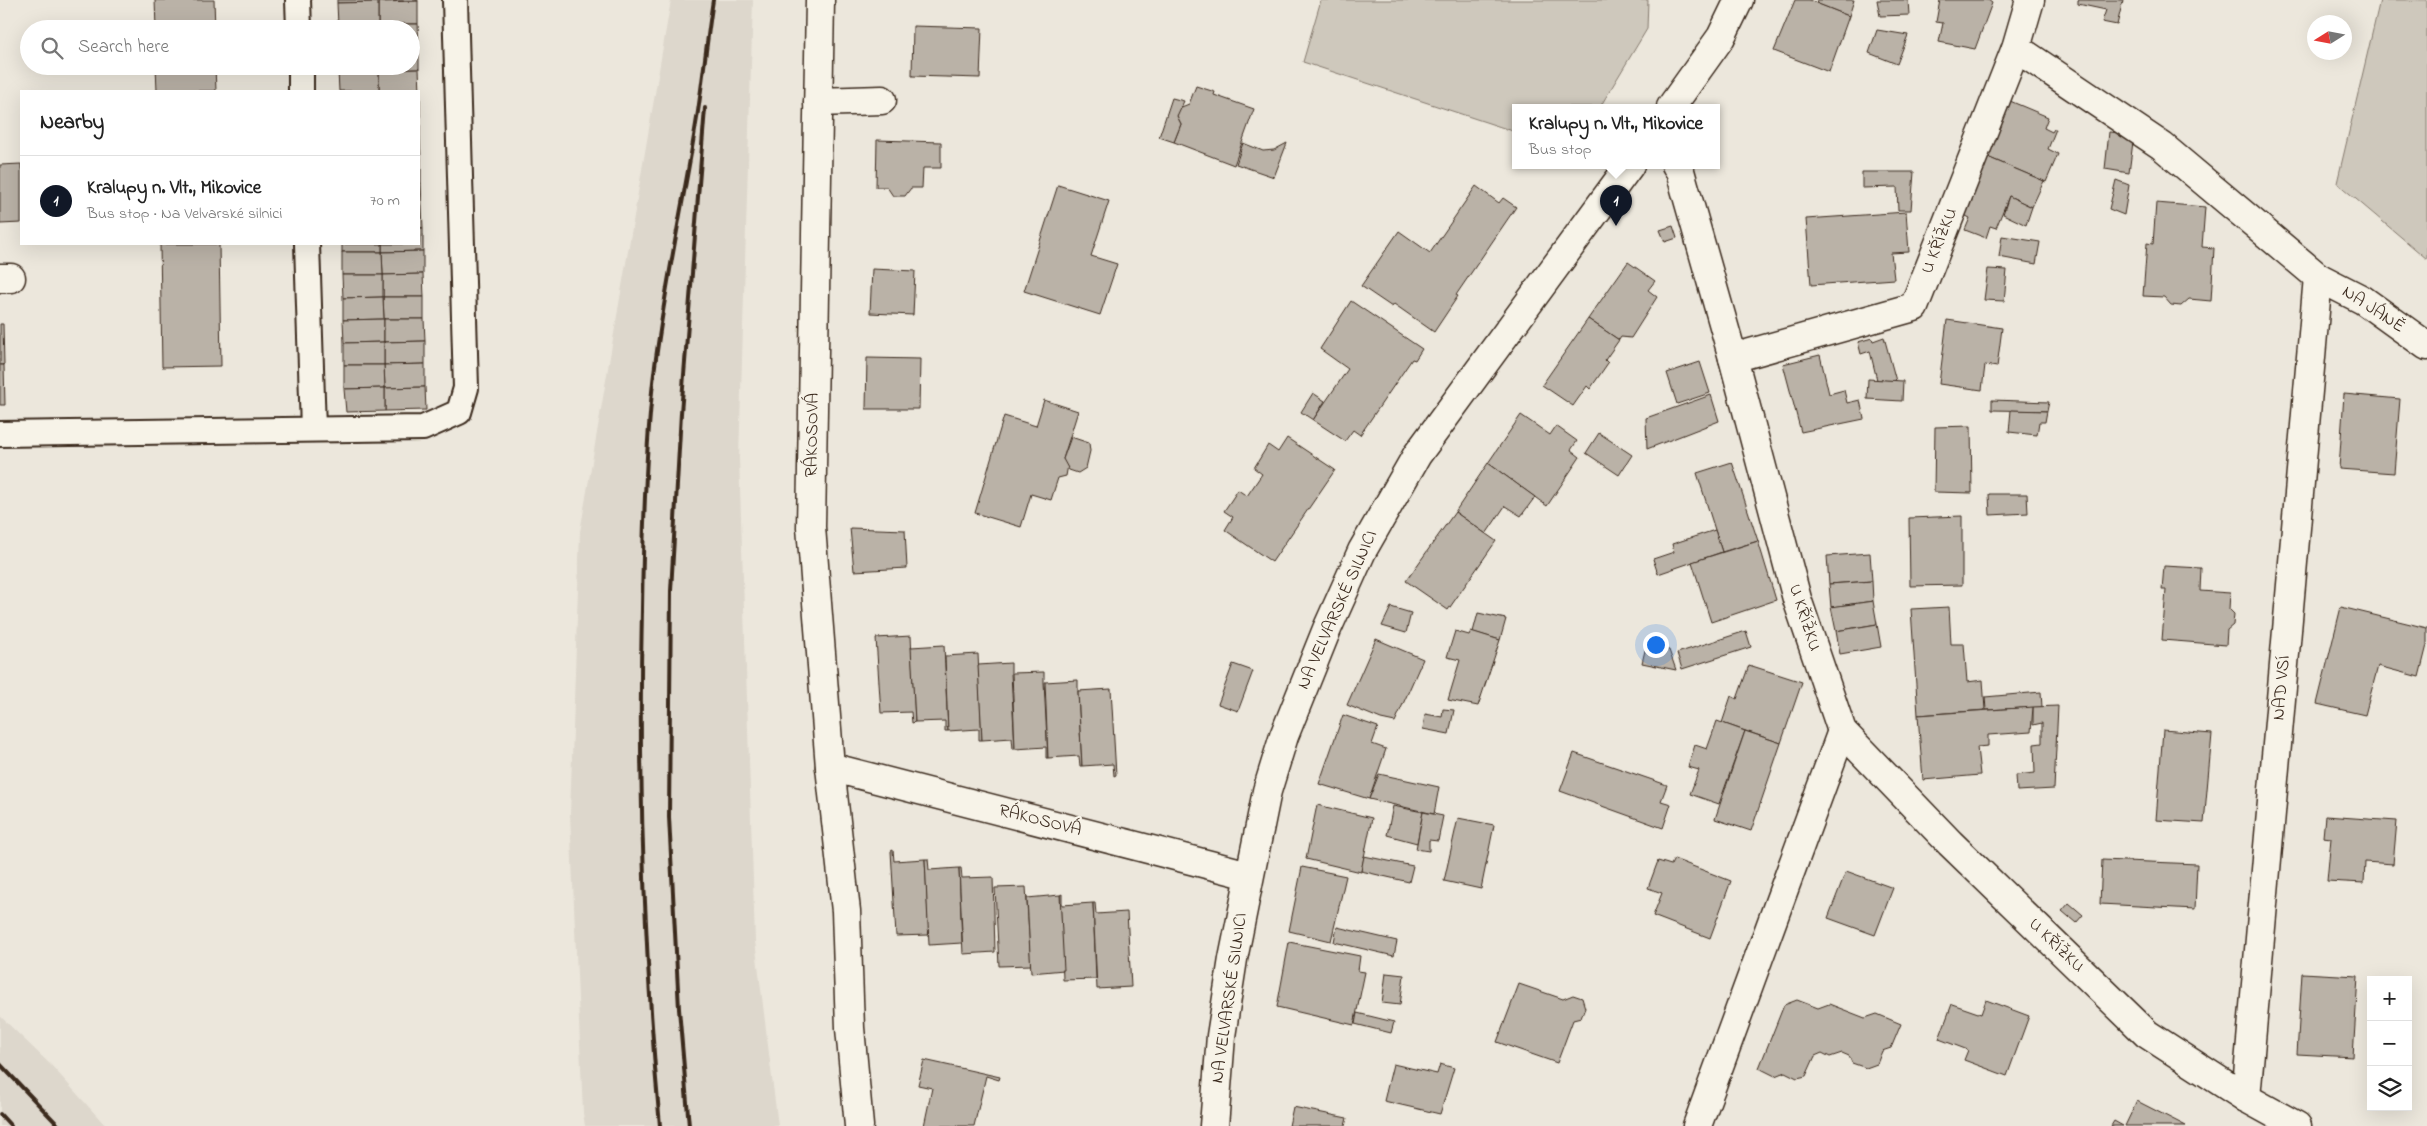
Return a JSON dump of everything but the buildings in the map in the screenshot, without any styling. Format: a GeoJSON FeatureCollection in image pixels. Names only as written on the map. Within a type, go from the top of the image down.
{"type":"FeatureCollection","features":[{"type":"Feature","properties":{"kind":"street","name":"RÁKOSOVÁ"},"geometry":{"type":"LineString","coordinates":[[820,0],[811,527],[830,767],[846,911],[850,1028],[859,1126]]}},
{"type":"Feature","properties":{"kind":"street"},"geometry":{"type":"LineString","coordinates":[[1673,104],[1721,37],[1739,0]]}},
{"type":"Feature","properties":{"kind":"street","name":"U KŘÍŽKU"},"geometry":{"type":"LineString","coordinates":[[1733,358],[1914,307],[2016,48],[2030,0]]}},
{"type":"Feature","properties":{"kind":"street","name":"NA JÁNĚ"},"geometry":{"type":"LineString","coordinates":[[2016,48],[2162,146],[2318,278],[2364,300],[2427,346]]}},
{"type":"Feature","properties":{"kind":"street"},"geometry":{"type":"LineString","coordinates":[[818,102],[882,100]]}},
{"type":"Feature","properties":{"kind":"street","name":"NA VELVARSKÉ SILNICI"},"geometry":{"type":"LineString","coordinates":[[1214,1126],[1221,1036],[1249,876],[1267,791],[1284,736],[1327,629],[1362,552],[1387,504],[1417,455],[1627,169]]}},
{"type":"Feature","properties":{"kind":"street","name":"U KŘÍŽKU"},"geometry":{"type":"LineString","coordinates":[[1679,169],[1733,358],[1797,599],[1842,731],[1950,843],[2147,1034],[2246,1098],[2297,1126]]}},
{"type":"Feature","properties":{"kind":"street","name":"NAD VSÍ"},"geometry":{"type":"LineString","coordinates":[[2246,1098],[2318,278]]}},
{"type":"Feature","properties":{"kind":"street"},"geometry":{"type":"LineString","coordinates":[[1697,1126],[1842,731]]}},
{"type":"Feature","properties":{"kind":"street","name":"RÁKOSOVÁ"},"geometry":{"type":"LineString","coordinates":[[830,767],[1249,876]]}},
{"type":"Feature","properties":{"kind":"lane"},"geometry":{"type":"LineString","coordinates":[[298,0],[299,20]]}},
{"type":"Feature","properties":{"kind":"lane"},"geometry":{"type":"LineString","coordinates":[[0,434],[423,428],[443,421],[459,412],[466,388],[455,0]]}},
{"type":"Feature","properties":{"kind":"lane"},"geometry":{"type":"LineString","coordinates":[[301,75],[302,90]]}},
{"type":"Feature","properties":{"kind":"lane"},"geometry":{"type":"LineString","coordinates":[[307,245],[313,429]]}},
{"type":"Feature","properties":{"kind":"shaded area"},"geometry":{"type":"Polygon","coordinates":[[[671,0],[753,0],[739,458],[755,941],[778,1126],[585,1126],[583,1113],[570,814],[580,532],[671,0]]]}},
{"type":"Feature","properties":{"kind":"shaded area"},"geometry":{"type":"Polygon","coordinates":[[[1321,0],[1648,0],[1647,29],[1602,104],[1512,104],[1512,131],[1303,62],[1321,0]]]}},
{"type":"Feature","properties":{"kind":"shaded area"},"geometry":{"type":"Polygon","coordinates":[[[2380,0],[2427,0],[2427,259],[2337,183],[2380,0]]]}},
{"type":"Feature","properties":{"kind":"shaded area"},"geometry":{"type":"Polygon","coordinates":[[[0,1016],[51,1065],[106,1126],[0,1126],[0,1016]]]}},
{"type":"Feature","properties":{"kind":"railway"},"geometry":{"type":"LineString","coordinates":[[660,1126],[646,932],[642,803],[641,674],[645,496],[650,410],[657,349],[692,151],[713,0]]}},
{"type":"Feature","properties":{"kind":"railway"},"geometry":{"type":"LineString","coordinates":[[689,1126],[679,1009],[669,817],[671,591],[681,413],[705,108]]}},
{"type":"Feature","properties":{"kind":"railway"},"geometry":{"type":"LineString","coordinates":[[0,1064],[59,1126]]}},
{"type":"Feature","properties":{"kind":"railway"},"geometry":{"type":"LineString","coordinates":[[0,1114],[11,1126]]}},
{"type":"Feature","properties":{"kind":"place","name":"Kralupy n. Vlt., Mikovice"},"geometry":{"type":"Point","coordinates":[1616,226]}}]}
